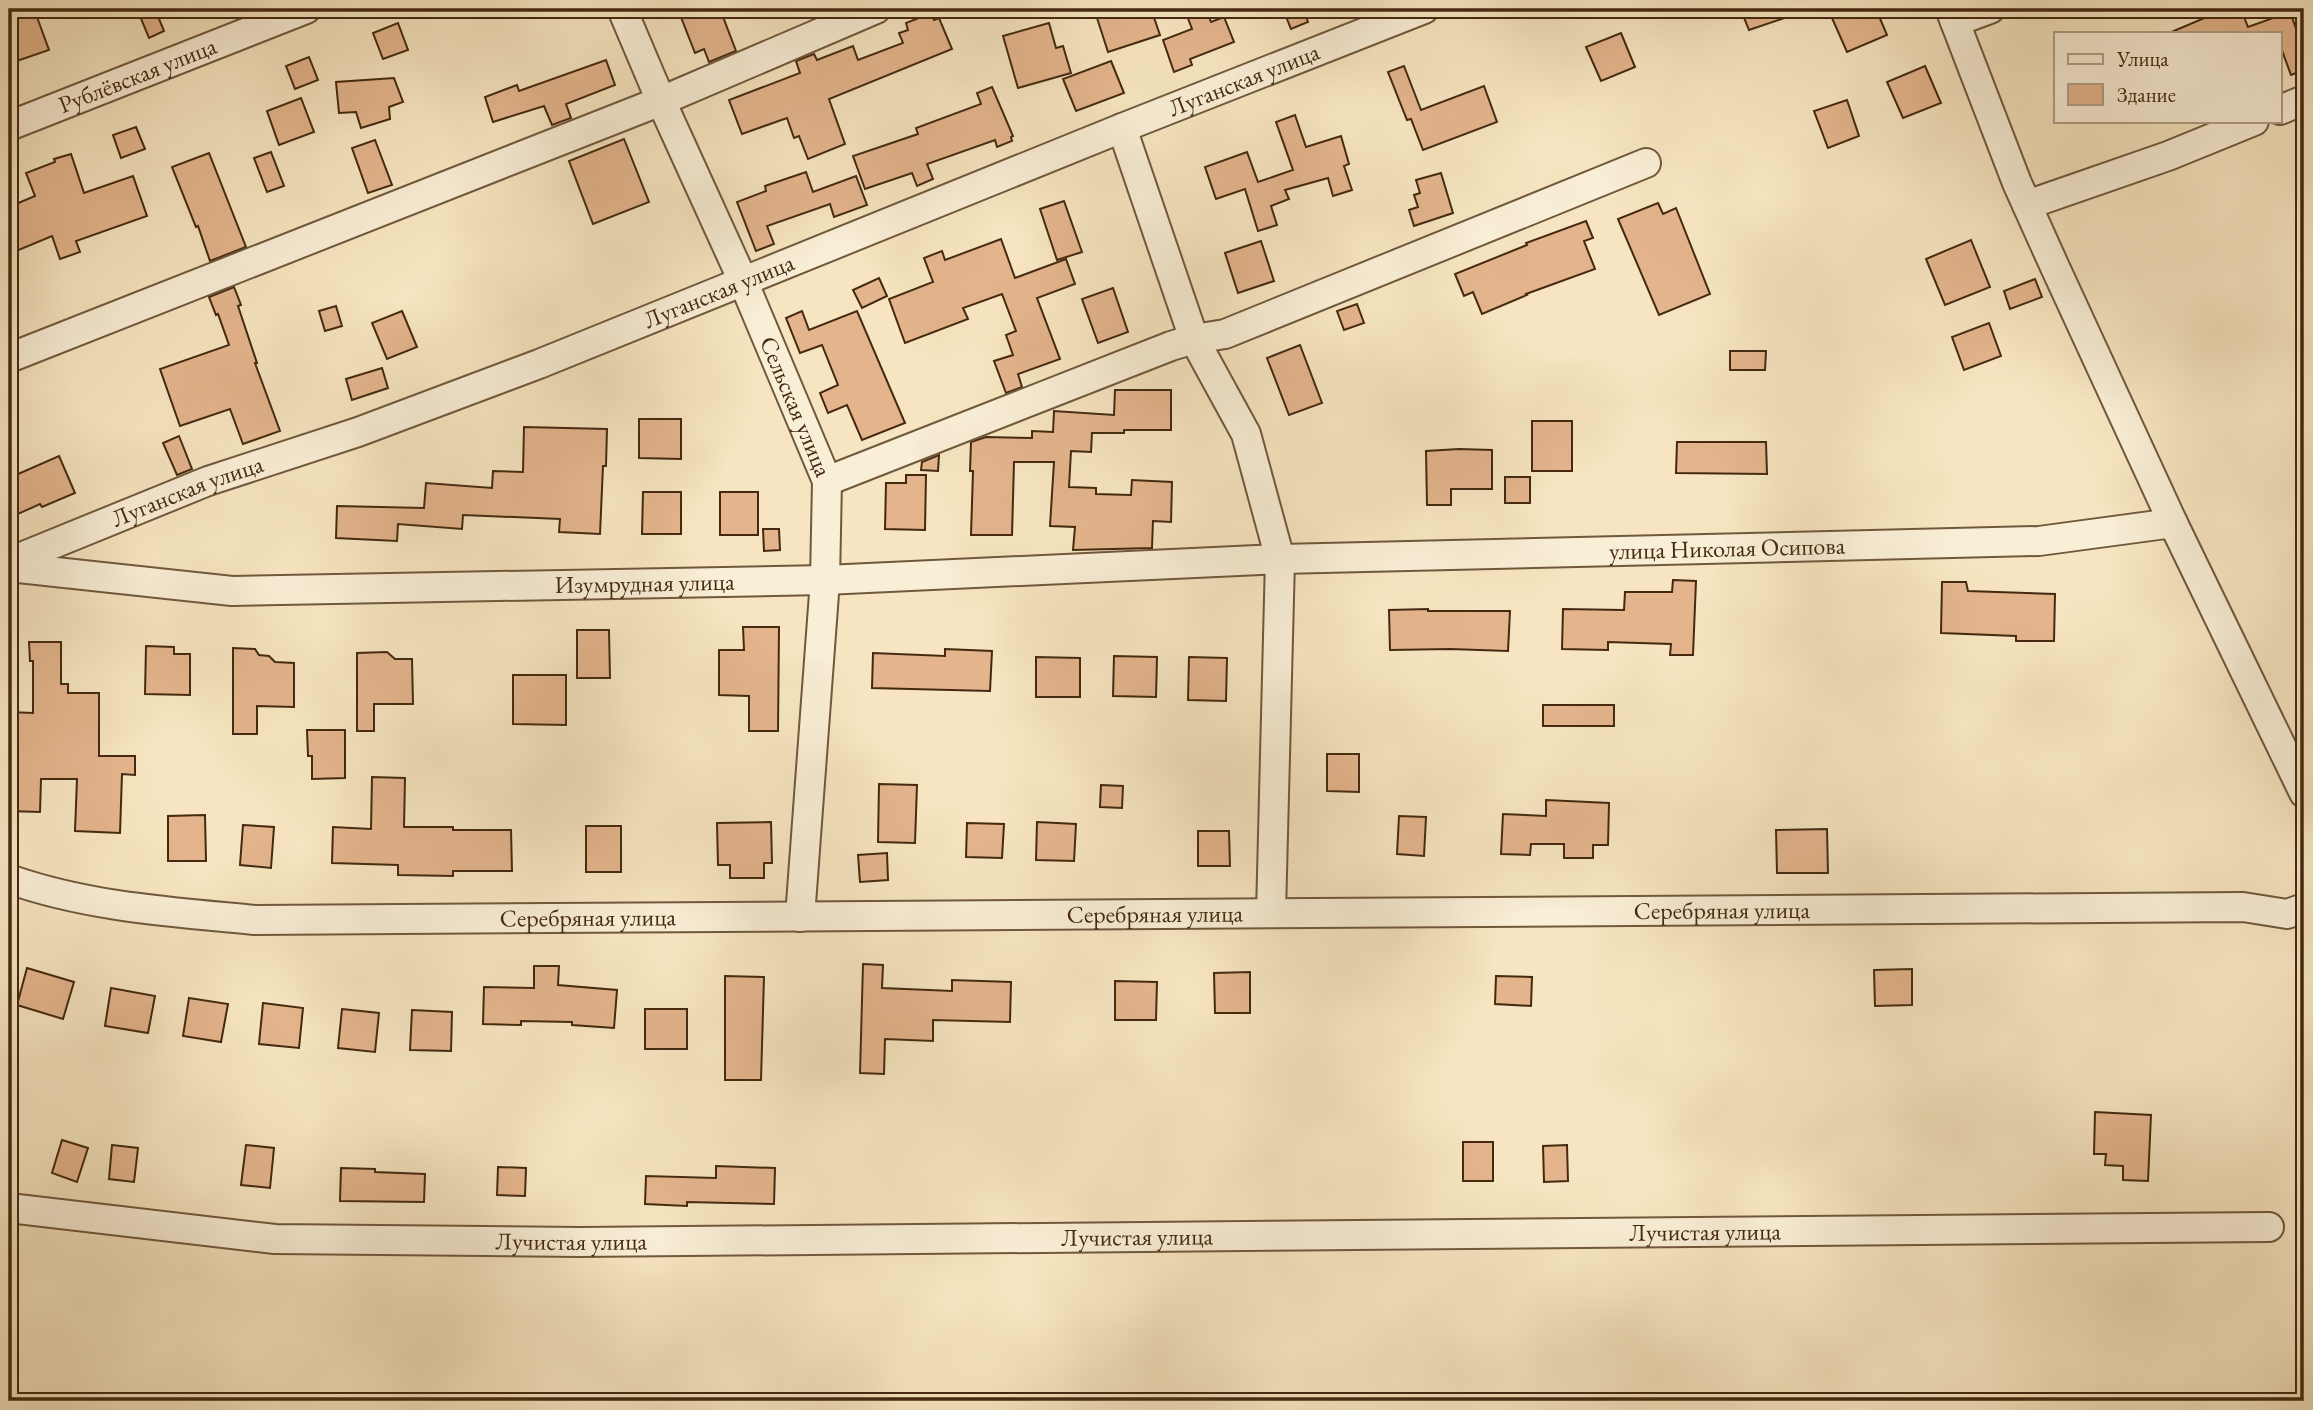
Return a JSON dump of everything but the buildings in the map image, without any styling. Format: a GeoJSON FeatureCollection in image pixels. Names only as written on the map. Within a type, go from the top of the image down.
{"type":"FeatureCollection","features":[{"type":"Feature","properties":{"kind":"street","name":"Рублёвская улица"},"geometry":{"type":"LineString","coordinates":[[9,126],[306,9]]}},
{"type":"Feature","properties":{"kind":"street","name":"Сельская улица"},"geometry":{"type":"LineString","coordinates":[[622,9],[743,281],[827,481],[825,580],[800,917]]}},
{"type":"Feature","properties":{"kind":"street"},"geometry":{"type":"LineString","coordinates":[[9,358],[661,101],[847,14],[876,9]]}},
{"type":"Feature","properties":{"kind":"street","name":"Луганская улица"},"geometry":{"type":"LineString","coordinates":[[9,562],[208,481],[358,432],[539,364],[1424,9]]}},
{"type":"Feature","properties":{"kind":"street"},"geometry":{"type":"LineString","coordinates":[[1990,9],[1952,15],[2027,205],[2173,523],[2304,793]]}},
{"type":"Feature","properties":{"kind":"street"},"geometry":{"type":"LineString","coordinates":[[2282,109],[2304,100]]}},
{"type":"Feature","properties":{"kind":"street"},"geometry":{"type":"LineString","coordinates":[[2027,205],[2168,156],[2252,122]]}},
{"type":"Feature","properties":{"kind":"street"},"geometry":{"type":"LineString","coordinates":[[1122,128],[1194,339],[1246,435],[1280,559],[1271,913]]}},
{"type":"Feature","properties":{"kind":"street"},"geometry":{"type":"LineString","coordinates":[[827,481],[1171,346],[1225,334],[1646,163]]}},
{"type":"Feature","properties":{"kind":"street","name":"улица Николая Осипова"},"geometry":{"type":"LineString","coordinates":[[1280,559],[2039,541],[2173,523]]}},
{"type":"Feature","properties":{"kind":"street","name":"Изумрудная улица"},"geometry":{"type":"LineString","coordinates":[[9,568],[232,591],[825,580],[1280,559]]}},
{"type":"Feature","properties":{"kind":"street","name":"Серебряная улица"},"geometry":{"type":"LineString","coordinates":[[9,879],[42,891],[120,906],[255,920],[2243,907],[2287,914],[2304,908]]}},
{"type":"Feature","properties":{"kind":"street","name":"Лучистая улица"},"geometry":{"type":"LineString","coordinates":[[9,1208],[275,1239],[330,1240],[580,1242],[2269,1227]]}}]}
